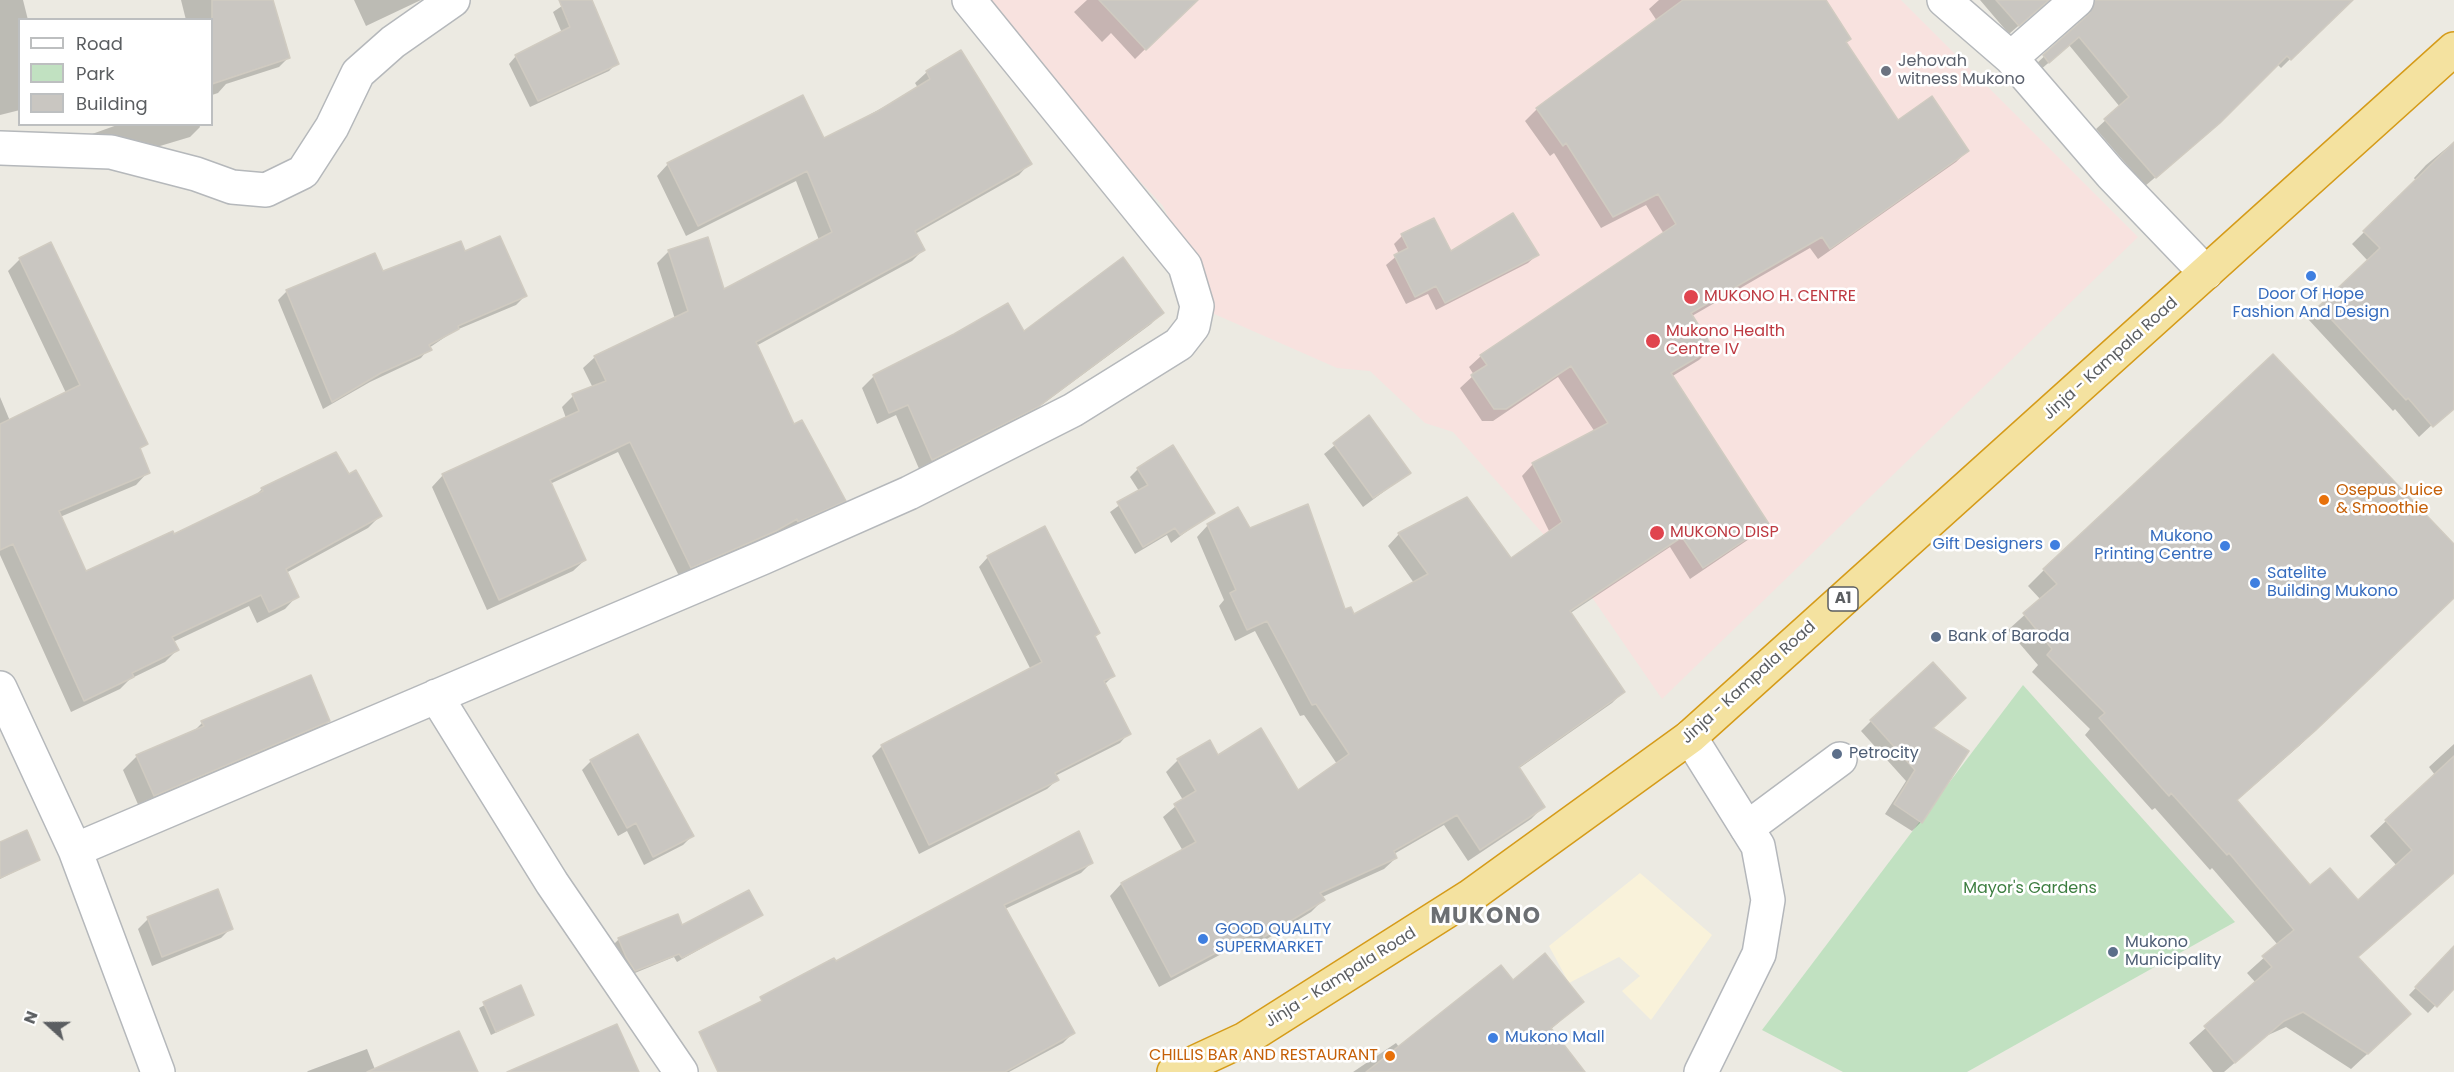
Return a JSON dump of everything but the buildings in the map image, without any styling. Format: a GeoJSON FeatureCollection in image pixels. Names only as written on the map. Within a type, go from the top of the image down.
{"type":"FeatureCollection","features":[{"type":"Feature","properties":{"kind":"highway","name":"Jinja - Kampala Road"},"geometry":{"type":"LineString","coordinates":[[1174,1072],[1245,1039],[1468,897],[1690,737],[2454,49]]}},
{"type":"Feature","properties":{"kind":"street"},"geometry":{"type":"LineString","coordinates":[[0,147],[111,152],[195,174],[232,187],[266,190],[303,172],[332,127],[358,73],[393,42],[453,0]]}},
{"type":"Feature","properties":{"kind":"street"},"geometry":{"type":"LineString","coordinates":[[75,850],[762,558],[909,493],[1073,410],[1179,344],[1193,326],[1197,306],[1185,266],[969,0]]}},
{"type":"Feature","properties":{"kind":"street"},"geometry":{"type":"LineString","coordinates":[[1944,0],[2011,58],[2111,174],[2206,273]]}},
{"type":"Feature","properties":{"kind":"street"},"geometry":{"type":"LineString","coordinates":[[2011,58],[2077,0]]}},
{"type":"Feature","properties":{"kind":"street"},"geometry":{"type":"LineString","coordinates":[[0,688],[75,850],[158,1072]]}},
{"type":"Feature","properties":{"kind":"street"},"geometry":{"type":"LineString","coordinates":[[436,696],[552,883],[681,1072]]}},
{"type":"Feature","properties":{"kind":"street"},"geometry":{"type":"LineString","coordinates":[[1690,737],[1758,846],[1768,900],[1759,954],[1701,1072]]}},
{"type":"Feature","properties":{"kind":"street"},"geometry":{"type":"LineString","coordinates":[[1747,828],[1840,759]]}},
{"type":"Feature","properties":{"kind":"shaded area","name":"Mukono Health Centre IV"},"geometry":{"type":"Polygon","coordinates":[[[972,0],[1901,0],[2138,237],[1662,699],[1567,561],[1453,432],[1425,423],[1370,371],[1337,368],[1212,313],[1163,206],[972,0]]]}},
{"type":"Feature","properties":{"kind":"shaded area"},"geometry":{"type":"Polygon","coordinates":[[[1640,873],[1712,935],[1651,1020],[1622,991],[1640,976],[1619,957],[1569,983],[1549,946],[1640,873]]]}},
{"type":"Feature","properties":{"kind":"green space","name":"Mayor's Gardens"},"geometry":{"type":"Polygon","coordinates":[[[2023,685],[2235,922],[1967,1072],[1843,1072],[1762,1030],[2023,685]]]}},
{"type":"Feature","properties":{"kind":"place","name":"Jehovah witness Mukono"},"geometry":{"type":"Point","coordinates":[1886,71]}},
{"type":"Feature","properties":{"kind":"place","name":"Door Of Hope Fashion And Design"},"geometry":{"type":"Point","coordinates":[2311,276]}},
{"type":"Feature","properties":{"kind":"place","name":"MUKONO H. CENTRE"},"geometry":{"type":"Point","coordinates":[1691,297]}},
{"type":"Feature","properties":{"kind":"place","name":"Mukono Health Centre IV"},"geometry":{"type":"Point","coordinates":[1653,341]}},
{"type":"Feature","properties":{"kind":"place","name":"Osepus Juice & Smoothie"},"geometry":{"type":"Point","coordinates":[2324,500]}},
{"type":"Feature","properties":{"kind":"place","name":"MUKONO DISP"},"geometry":{"type":"Point","coordinates":[1657,533]}},
{"type":"Feature","properties":{"kind":"place","name":"Gift Designers"},"geometry":{"type":"Point","coordinates":[2055,545]}},
{"type":"Feature","properties":{"kind":"place","name":"Mukono Printing Centre"},"geometry":{"type":"Point","coordinates":[2225,546]}},
{"type":"Feature","properties":{"kind":"place","name":"Satelite Building Mukono"},"geometry":{"type":"Point","coordinates":[2255,583]}},
{"type":"Feature","properties":{"kind":"place","name":"Bank of Baroda"},"geometry":{"type":"Point","coordinates":[1936,637]}},
{"type":"Feature","properties":{"kind":"place","name":"Petrocity"},"geometry":{"type":"Point","coordinates":[1837,754]}},
{"type":"Feature","properties":{"kind":"place","name":"GOOD QUALITY SUPERMARKET"},"geometry":{"type":"Point","coordinates":[1203,939]}},
{"type":"Feature","properties":{"kind":"place","name":"Mukono Municipality"},"geometry":{"type":"Point","coordinates":[2113,952]}},
{"type":"Feature","properties":{"kind":"place","name":"Mukono Mall"},"geometry":{"type":"Point","coordinates":[1493,1038]}},
{"type":"Feature","properties":{"kind":"place","name":"CHILLIS BAR AND RESTAURANT"},"geometry":{"type":"Point","coordinates":[1390,1056]}},
{"type":"Feature","properties":{"kind":"district","name":"MUKONO"},"geometry":{"type":"Point","coordinates":[1486,917]}}]}
